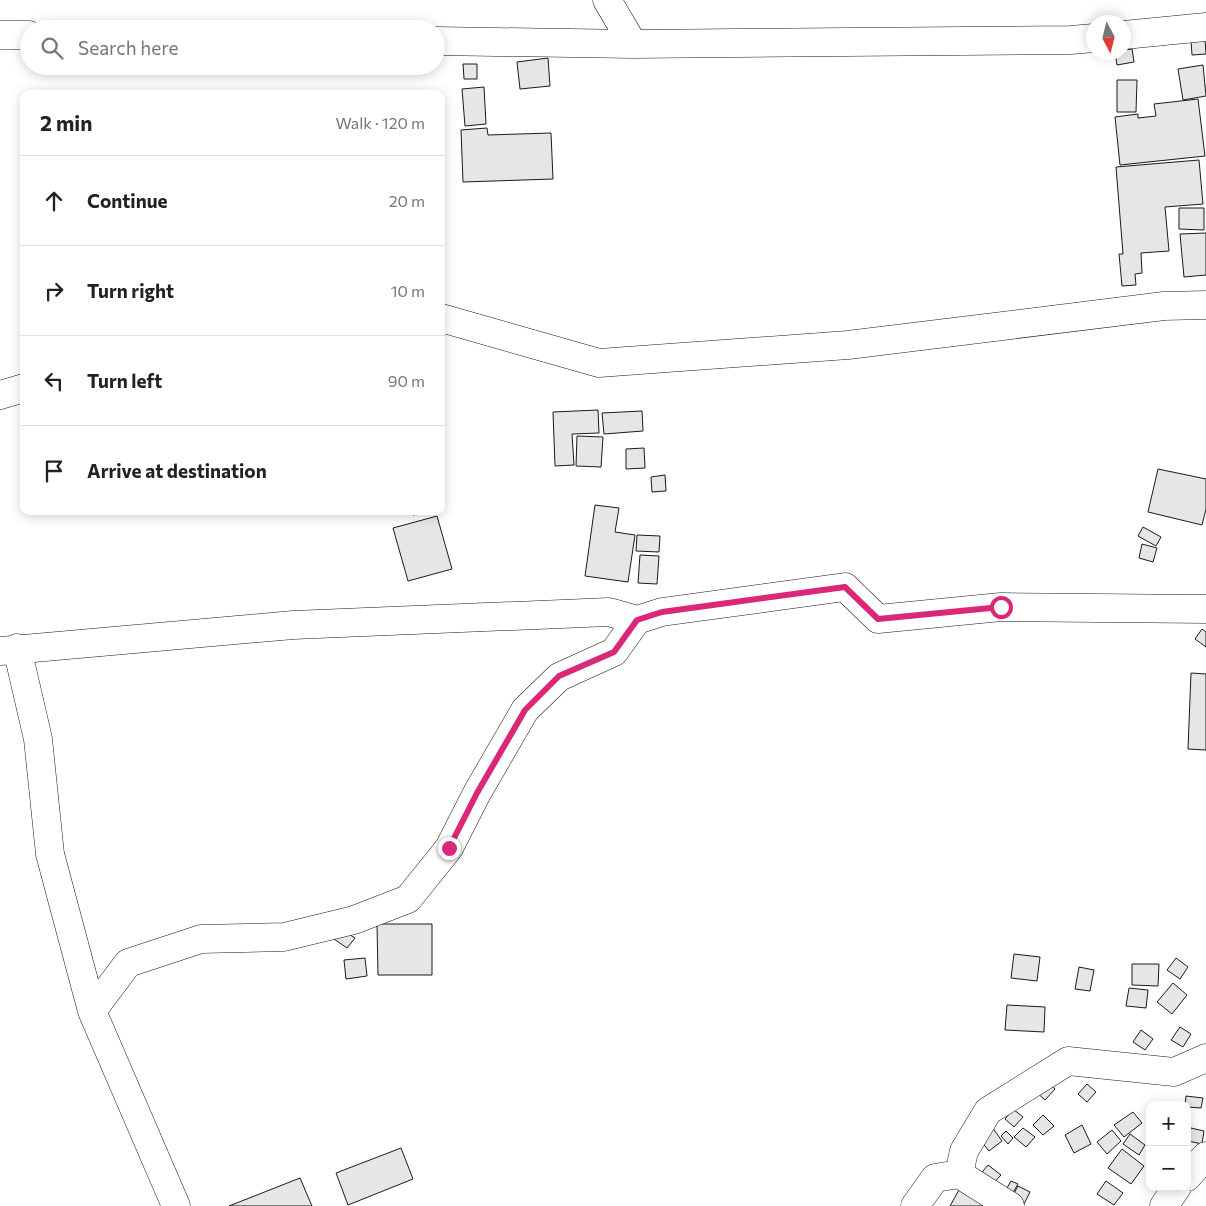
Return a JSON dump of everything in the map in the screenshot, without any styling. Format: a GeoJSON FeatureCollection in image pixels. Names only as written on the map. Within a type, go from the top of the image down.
{"type":"FeatureCollection","features":[{"type":"Feature","properties":{"kind":"street"},"geometry":{"type":"LineString","coordinates":[[607,0],[633,44]]}},
{"type":"Feature","properties":{"kind":"street"},"geometry":{"type":"LineString","coordinates":[[1131,34],[1206,27]]}},
{"type":"Feature","properties":{"kind":"street"},"geometry":{"type":"LineString","coordinates":[[0,35],[20,36]]}},
{"type":"Feature","properties":{"kind":"street"},"geometry":{"type":"LineString","coordinates":[[445,41],[633,44],[1086,39]]}},
{"type":"Feature","properties":{"kind":"street"},"geometry":{"type":"LineString","coordinates":[[445,319],[599,363],[848,345],[1164,306],[1206,305]]}},
{"type":"Feature","properties":{"kind":"street"},"geometry":{"type":"LineString","coordinates":[[0,396],[20,389]]}},
{"type":"Feature","properties":{"kind":"street"},"geometry":{"type":"LineString","coordinates":[[176,1206],[92,1011],[50,854],[38,739],[8,650],[293,624],[609,612],[637,620],[662,612],[845,587],[878,619],[1001,607],[1206,609]]}},
{"type":"Feature","properties":{"kind":"street"},"geometry":{"type":"LineString","coordinates":[[92,1011],[128,963],[201,939],[284,937],[354,920],[408,899],[449,848],[477,793],[525,710],[559,676],[614,652],[637,620]]}},
{"type":"Feature","properties":{"kind":"street"},"geometry":{"type":"LineString","coordinates":[[959,1174],[964,1151],[988,1111],[1068,1061],[1174,1072],[1206,1058]]}},
{"type":"Feature","properties":{"kind":"street"},"geometry":{"type":"LineString","coordinates":[[1191,1172],[1206,1156]]}},
{"type":"Feature","properties":{"kind":"street"},"geometry":{"type":"LineString","coordinates":[[915,1206],[936,1178],[959,1174],[1010,1206]]}},
{"type":"Feature","properties":{"kind":"street"},"geometry":{"type":"LineString","coordinates":[[1164,1206],[1175,1191]]}},
{"type":"Feature","properties":{"kind":"building"},"geometry":{"type":"Polygon","coordinates":[[[1205,39],[1206,54],[1192,55],[1191,41],[1205,39]]]}},
{"type":"Feature","properties":{"kind":"building"},"geometry":{"type":"Polygon","coordinates":[[[1131,49],[1134,62],[1117,65],[1116,60],[1131,60],[1131,49]]]}},
{"type":"Feature","properties":{"kind":"building"},"geometry":{"type":"Polygon","coordinates":[[[548,58],[550,86],[520,89],[517,62],[548,58]]]}},
{"type":"Feature","properties":{"kind":"building"},"geometry":{"type":"Polygon","coordinates":[[[463,64],[477,64],[477,79],[464,79],[463,64]]]}},
{"type":"Feature","properties":{"kind":"building"},"geometry":{"type":"Polygon","coordinates":[[[1203,65],[1206,96],[1183,100],[1178,69],[1203,65]]]}},
{"type":"Feature","properties":{"kind":"building"},"geometry":{"type":"Polygon","coordinates":[[[1117,80],[1137,80],[1136,112],[1117,112],[1117,80]]]}},
{"type":"Feature","properties":{"kind":"building"},"geometry":{"type":"Polygon","coordinates":[[[484,87],[486,124],[465,126],[462,89],[484,87]]]}},
{"type":"Feature","properties":{"kind":"building"},"geometry":{"type":"Polygon","coordinates":[[[1198,99],[1205,156],[1120,165],[1115,117],[1138,114],[1138,118],[1156,116],[1154,104],[1198,99]]]}},
{"type":"Feature","properties":{"kind":"building"},"geometry":{"type":"Polygon","coordinates":[[[487,128],[488,135],[551,133],[553,179],[463,182],[461,130],[487,128]]]}},
{"type":"Feature","properties":{"kind":"building"},"geometry":{"type":"Polygon","coordinates":[[[1199,160],[1203,204],[1165,207],[1169,251],[1141,253],[1142,273],[1135,274],[1136,285],[1122,286],[1119,254],[1123,254],[1116,167],[1199,160]]]}},
{"type":"Feature","properties":{"kind":"building"},"geometry":{"type":"Polygon","coordinates":[[[1179,208],[1204,208],[1204,230],[1179,229],[1179,208]]]}},
{"type":"Feature","properties":{"kind":"building"},"geometry":{"type":"Polygon","coordinates":[[[1206,233],[1206,275],[1184,277],[1180,234],[1206,233]]]}},
{"type":"Feature","properties":{"kind":"building"},"geometry":{"type":"Polygon","coordinates":[[[598,410],[599,433],[572,434],[574,465],[555,466],[553,412],[598,410]]]}},
{"type":"Feature","properties":{"kind":"building"},"geometry":{"type":"Polygon","coordinates":[[[642,411],[643,431],[604,434],[602,413],[642,411]]]}},
{"type":"Feature","properties":{"kind":"building"},"geometry":{"type":"Polygon","coordinates":[[[577,436],[603,437],[601,467],[576,466],[577,436]]]}},
{"type":"Feature","properties":{"kind":"building"},"geometry":{"type":"Polygon","coordinates":[[[644,448],[645,468],[626,469],[626,449],[644,448]]]}},
{"type":"Feature","properties":{"kind":"building"},"geometry":{"type":"Polygon","coordinates":[[[1158,469],[1206,479],[1206,509],[1202,525],[1148,512],[1158,469]]]}},
{"type":"Feature","properties":{"kind":"building"},"geometry":{"type":"Polygon","coordinates":[[[665,475],[666,491],[652,492],[651,477],[665,475]]]}},
{"type":"Feature","properties":{"kind":"building"},"geometry":{"type":"Polygon","coordinates":[[[595,505],[619,508],[615,532],[635,535],[628,582],[585,576],[595,505]]]}},
{"type":"Feature","properties":{"kind":"building"},"geometry":{"type":"Polygon","coordinates":[[[437,516],[452,569],[408,581],[393,528],[437,516]]]}},
{"type":"Feature","properties":{"kind":"building"},"geometry":{"type":"Polygon","coordinates":[[[1143,527],[1161,537],[1156,546],[1138,536],[1143,527]]]}},
{"type":"Feature","properties":{"kind":"building"},"geometry":{"type":"Polygon","coordinates":[[[637,535],[660,536],[659,552],[636,551],[637,535]]]}},
{"type":"Feature","properties":{"kind":"building"},"geometry":{"type":"Polygon","coordinates":[[[1142,544],[1157,548],[1153,562],[1139,558],[1142,544]]]}},
{"type":"Feature","properties":{"kind":"building"},"geometry":{"type":"Polygon","coordinates":[[[640,555],[659,556],[657,584],[638,583],[640,555]]]}},
{"type":"Feature","properties":{"kind":"building"},"geometry":{"type":"Polygon","coordinates":[[[1202,629],[1206,632],[1206,647],[1195,639],[1202,629]]]}},
{"type":"Feature","properties":{"kind":"building"},"geometry":{"type":"Polygon","coordinates":[[[1191,673],[1206,674],[1206,750],[1188,749],[1191,673]]]}},
{"type":"Feature","properties":{"kind":"building"},"geometry":{"type":"Polygon","coordinates":[[[377,924],[432,924],[432,975],[378,975],[377,924]]]}},
{"type":"Feature","properties":{"kind":"building"},"geometry":{"type":"Polygon","coordinates":[[[341,929],[355,938],[347,948],[334,939],[341,929]]]}},
{"type":"Feature","properties":{"kind":"building"},"geometry":{"type":"Polygon","coordinates":[[[1014,954],[1040,957],[1037,981],[1011,978],[1014,954]]]}},
{"type":"Feature","properties":{"kind":"building"},"geometry":{"type":"Polygon","coordinates":[[[365,958],[367,976],[346,979],[344,960],[365,958]]]}},
{"type":"Feature","properties":{"kind":"building"},"geometry":{"type":"Polygon","coordinates":[[[1176,958],[1188,967],[1180,979],[1167,970],[1176,958]]]}},
{"type":"Feature","properties":{"kind":"building"},"geometry":{"type":"Polygon","coordinates":[[[1132,964],[1159,964],[1158,986],[1132,985],[1132,964]]]}},
{"type":"Feature","properties":{"kind":"building"},"geometry":{"type":"Polygon","coordinates":[[[1079,967],[1094,970],[1090,991],[1075,989],[1079,967]]]}},
{"type":"Feature","properties":{"kind":"building"},"geometry":{"type":"Polygon","coordinates":[[[1173,983],[1187,995],[1172,1014],[1157,1002],[1173,983]]]}},
{"type":"Feature","properties":{"kind":"building"},"geometry":{"type":"Polygon","coordinates":[[[1129,988],[1148,990],[1146,1008],[1126,1006],[1129,988]]]}},
{"type":"Feature","properties":{"kind":"building"},"geometry":{"type":"Polygon","coordinates":[[[1007,1005],[1045,1007],[1044,1032],[1005,1030],[1007,1005]]]}},
{"type":"Feature","properties":{"kind":"building"},"geometry":{"type":"Polygon","coordinates":[[[1180,1027],[1191,1034],[1183,1047],[1171,1040],[1180,1027]]]}},
{"type":"Feature","properties":{"kind":"building"},"geometry":{"type":"Polygon","coordinates":[[[1141,1030],[1153,1039],[1145,1050],[1133,1042],[1141,1030]]]}},
{"type":"Feature","properties":{"kind":"building"},"geometry":{"type":"Polygon","coordinates":[[[1045,1080],[1055,1089],[1045,1100],[1035,1091],[1045,1080]]]}},
{"type":"Feature","properties":{"kind":"building"},"geometry":{"type":"Polygon","coordinates":[[[1087,1084],[1096,1092],[1087,1102],[1078,1094],[1087,1084]]]}},
{"type":"Feature","properties":{"kind":"building"},"geometry":{"type":"Polygon","coordinates":[[[1186,1096],[1203,1098],[1201,1108],[1191,1107],[1191,1101],[1185,1101],[1186,1096]]]}},
{"type":"Feature","properties":{"kind":"building"},"geometry":{"type":"Polygon","coordinates":[[[1013,1109],[1023,1117],[1014,1127],[1005,1119],[1013,1109]]]}},
{"type":"Feature","properties":{"kind":"building"},"geometry":{"type":"Polygon","coordinates":[[[1133,1112],[1142,1123],[1124,1137],[1114,1125],[1133,1112]]]}},
{"type":"Feature","properties":{"kind":"building"},"geometry":{"type":"Polygon","coordinates":[[[1043,1115],[1054,1126],[1043,1135],[1033,1125],[1043,1115]]]}},
{"type":"Feature","properties":{"kind":"building"},"geometry":{"type":"Polygon","coordinates":[[[990,1124],[1002,1141],[989,1151],[976,1135],[990,1124]]]}},
{"type":"Feature","properties":{"kind":"building"},"geometry":{"type":"Polygon","coordinates":[[[1082,1125],[1091,1144],[1074,1153],[1065,1135],[1082,1125]]]}},
{"type":"Feature","properties":{"kind":"building"},"geometry":{"type":"Polygon","coordinates":[[[1023,1128],[1035,1137],[1026,1147],[1014,1137],[1023,1128]]]}},
{"type":"Feature","properties":{"kind":"building"},"geometry":{"type":"Polygon","coordinates":[[[1191,1128],[1204,1131],[1202,1144],[1191,1142],[1191,1128]]]}},
{"type":"Feature","properties":{"kind":"building"},"geometry":{"type":"Polygon","coordinates":[[[1112,1130],[1121,1141],[1107,1154],[1097,1142],[1112,1130]]]}},
{"type":"Feature","properties":{"kind":"building"},"geometry":{"type":"Polygon","coordinates":[[[1006,1131],[1013,1138],[1008,1144],[1001,1136],[1006,1131]]]}},
{"type":"Feature","properties":{"kind":"building"},"geometry":{"type":"Polygon","coordinates":[[[1130,1134],[1145,1145],[1139,1155],[1123,1144],[1130,1134]]]}},
{"type":"Feature","properties":{"kind":"building"},"geometry":{"type":"Polygon","coordinates":[[[401,1148],[413,1179],[348,1205],[336,1173],[401,1148]]]}},
{"type":"Feature","properties":{"kind":"building"},"geometry":{"type":"Polygon","coordinates":[[[1122,1149],[1144,1166],[1131,1184],[1108,1168],[1122,1149]]]}},
{"type":"Feature","properties":{"kind":"building"},"geometry":{"type":"Polygon","coordinates":[[[988,1165],[1001,1175],[990,1187],[978,1177],[988,1165]]]}},
{"type":"Feature","properties":{"kind":"building"},"geometry":{"type":"Polygon","coordinates":[[[300,1178],[312,1206],[229,1206],[300,1178]]]}},
{"type":"Feature","properties":{"kind":"building"},"geometry":{"type":"Polygon","coordinates":[[[1011,1181],[1018,1184],[1010,1198],[1003,1195],[1011,1181]]]}},
{"type":"Feature","properties":{"kind":"building"},"geometry":{"type":"Polygon","coordinates":[[[1106,1181],[1123,1193],[1114,1205],[1097,1194],[1106,1181]]]}},
{"type":"Feature","properties":{"kind":"building"},"geometry":{"type":"Polygon","coordinates":[[[1018,1186],[1030,1192],[1024,1204],[1012,1197],[1018,1186]]]}},
{"type":"Feature","properties":{"kind":"building"},"geometry":{"type":"Polygon","coordinates":[[[960,1188],[985,1206],[950,1206],[960,1188]]]}},
{"type":"Feature","properties":{"kind":"route"},"geometry":{"type":"LineString","coordinates":[[449,848],[477,793],[525,710],[559,676],[614,652],[637,620],[662,612],[845,587],[878,619],[1001,607]]}}]}
